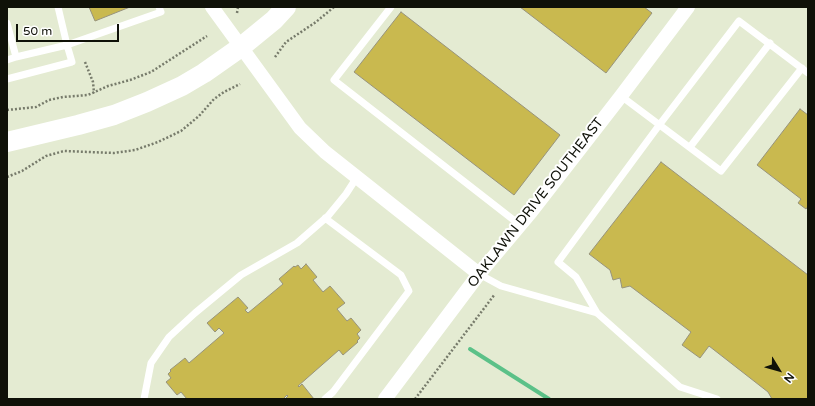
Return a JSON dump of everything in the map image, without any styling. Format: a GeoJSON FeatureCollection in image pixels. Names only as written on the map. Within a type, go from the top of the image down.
{"type":"FeatureCollection","features":[{"type":"Feature","properties":{"kind":"main road"},"geometry":{"type":"LineString","coordinates":[[7,142],[114,115],[147,102],[204,73],[241,47],[274,20],[286,7]]}},
{"type":"Feature","properties":{"kind":"street"},"geometry":{"type":"LineString","coordinates":[[212,7],[300,128],[325,152],[479,274]]}},
{"type":"Feature","properties":{"kind":"street","name":"OAKLAWN DRIVE SOUTHEAST"},"geometry":{"type":"LineString","coordinates":[[385,399],[479,274],[520,225],[621,96],[686,8]]}},
{"type":"Feature","properties":{"kind":"lane"},"geometry":{"type":"LineString","coordinates":[[7,78],[72,62],[58,7]]}},
{"type":"Feature","properties":{"kind":"lane"},"geometry":{"type":"LineString","coordinates":[[7,60],[67,45],[161,12],[159,7]]}},
{"type":"Feature","properties":{"kind":"lane"},"geometry":{"type":"LineString","coordinates":[[390,7],[334,80],[520,225]]}},
{"type":"Feature","properties":{"kind":"lane"},"geometry":{"type":"LineString","coordinates":[[717,399],[680,387],[597,313],[576,277],[558,262],[660,124],[739,21],[808,73]]}},
{"type":"Feature","properties":{"kind":"lane"},"geometry":{"type":"LineString","coordinates":[[7,23],[16,57]]}},
{"type":"Feature","properties":{"kind":"lane"},"geometry":{"type":"LineString","coordinates":[[690,147],[770,43]]}},
{"type":"Feature","properties":{"kind":"lane"},"geometry":{"type":"LineString","coordinates":[[621,96],[721,171],[802,68]]}},
{"type":"Feature","properties":{"kind":"lane"},"geometry":{"type":"LineString","coordinates":[[144,399],[151,363],[169,337],[195,313],[241,275],[297,243],[325,218],[346,194],[357,176]]}},
{"type":"Feature","properties":{"kind":"lane"},"geometry":{"type":"LineString","coordinates":[[325,218],[401,275],[409,291],[333,392],[325,399]]}},
{"type":"Feature","properties":{"kind":"lane"},"geometry":{"type":"LineString","coordinates":[[479,274],[501,286],[597,313]]}},
{"type":"Feature","properties":{"kind":"path"},"geometry":{"type":"LineString","coordinates":[[237,13],[238,7]]}},
{"type":"Feature","properties":{"kind":"path"},"geometry":{"type":"LineString","coordinates":[[275,57],[286,42],[316,22],[334,7]]}},
{"type":"Feature","properties":{"kind":"path"},"geometry":{"type":"LineString","coordinates":[[7,110],[36,107],[56,98],[88,96],[108,86],[151,72],[207,36]]}},
{"type":"Feature","properties":{"kind":"path"},"geometry":{"type":"LineString","coordinates":[[85,62],[93,82],[94,93]]}},
{"type":"Feature","properties":{"kind":"path"},"geometry":{"type":"LineString","coordinates":[[7,177],[22,171],[46,156],[64,151],[114,153],[135,150],[158,142],[181,131],[199,116],[214,99],[240,84]]}},
{"type":"Feature","properties":{"kind":"path"},"geometry":{"type":"LineString","coordinates":[[415,399],[501,286]]}},
{"type":"Feature","properties":{"kind":"building"},"geometry":{"type":"Polygon","coordinates":[[[89,7],[130,7],[95,21],[89,7]]]}},
{"type":"Feature","properties":{"kind":"building"},"geometry":{"type":"Polygon","coordinates":[[[520,7],[644,7],[652,13],[606,73],[520,7]]]}},
{"type":"Feature","properties":{"kind":"building"},"geometry":{"type":"Polygon","coordinates":[[[401,12],[560,135],[514,195],[354,72],[401,12]]]}},
{"type":"Feature","properties":{"kind":"building"},"geometry":{"type":"Polygon","coordinates":[[[800,109],[808,115],[808,206],[806,209],[798,203],[801,199],[757,165],[800,109]]]}},
{"type":"Feature","properties":{"kind":"building"},"geometry":{"type":"Polygon","coordinates":[[[661,162],[808,275],[808,399],[772,399],[768,392],[709,346],[700,358],[682,345],[691,332],[630,286],[622,288],[620,278],[613,280],[610,270],[589,254],[661,162]]]}},
{"type":"Feature","properties":{"kind":"building"},"geometry":{"type":"Polygon","coordinates":[[[306,264],[317,277],[313,280],[323,292],[330,286],[345,303],[337,309],[347,321],[351,318],[361,330],[357,334],[360,338],[357,341],[358,342],[343,355],[339,350],[298,386],[299,387],[302,384],[314,399],[286,399],[288,396],[287,395],[283,399],[187,399],[181,392],[177,395],[166,382],[171,378],[168,374],[171,371],[170,370],[185,358],[189,363],[224,333],[219,328],[215,332],[207,323],[238,297],[248,308],[245,310],[248,313],[283,284],[279,279],[294,266],[295,267],[298,265],[301,269],[306,264]]]}},
{"type":"Feature","properties":{"kind":"waterway"},"geometry":{"type":"LineString","coordinates":[[470,349],[549,399]]}}]}
